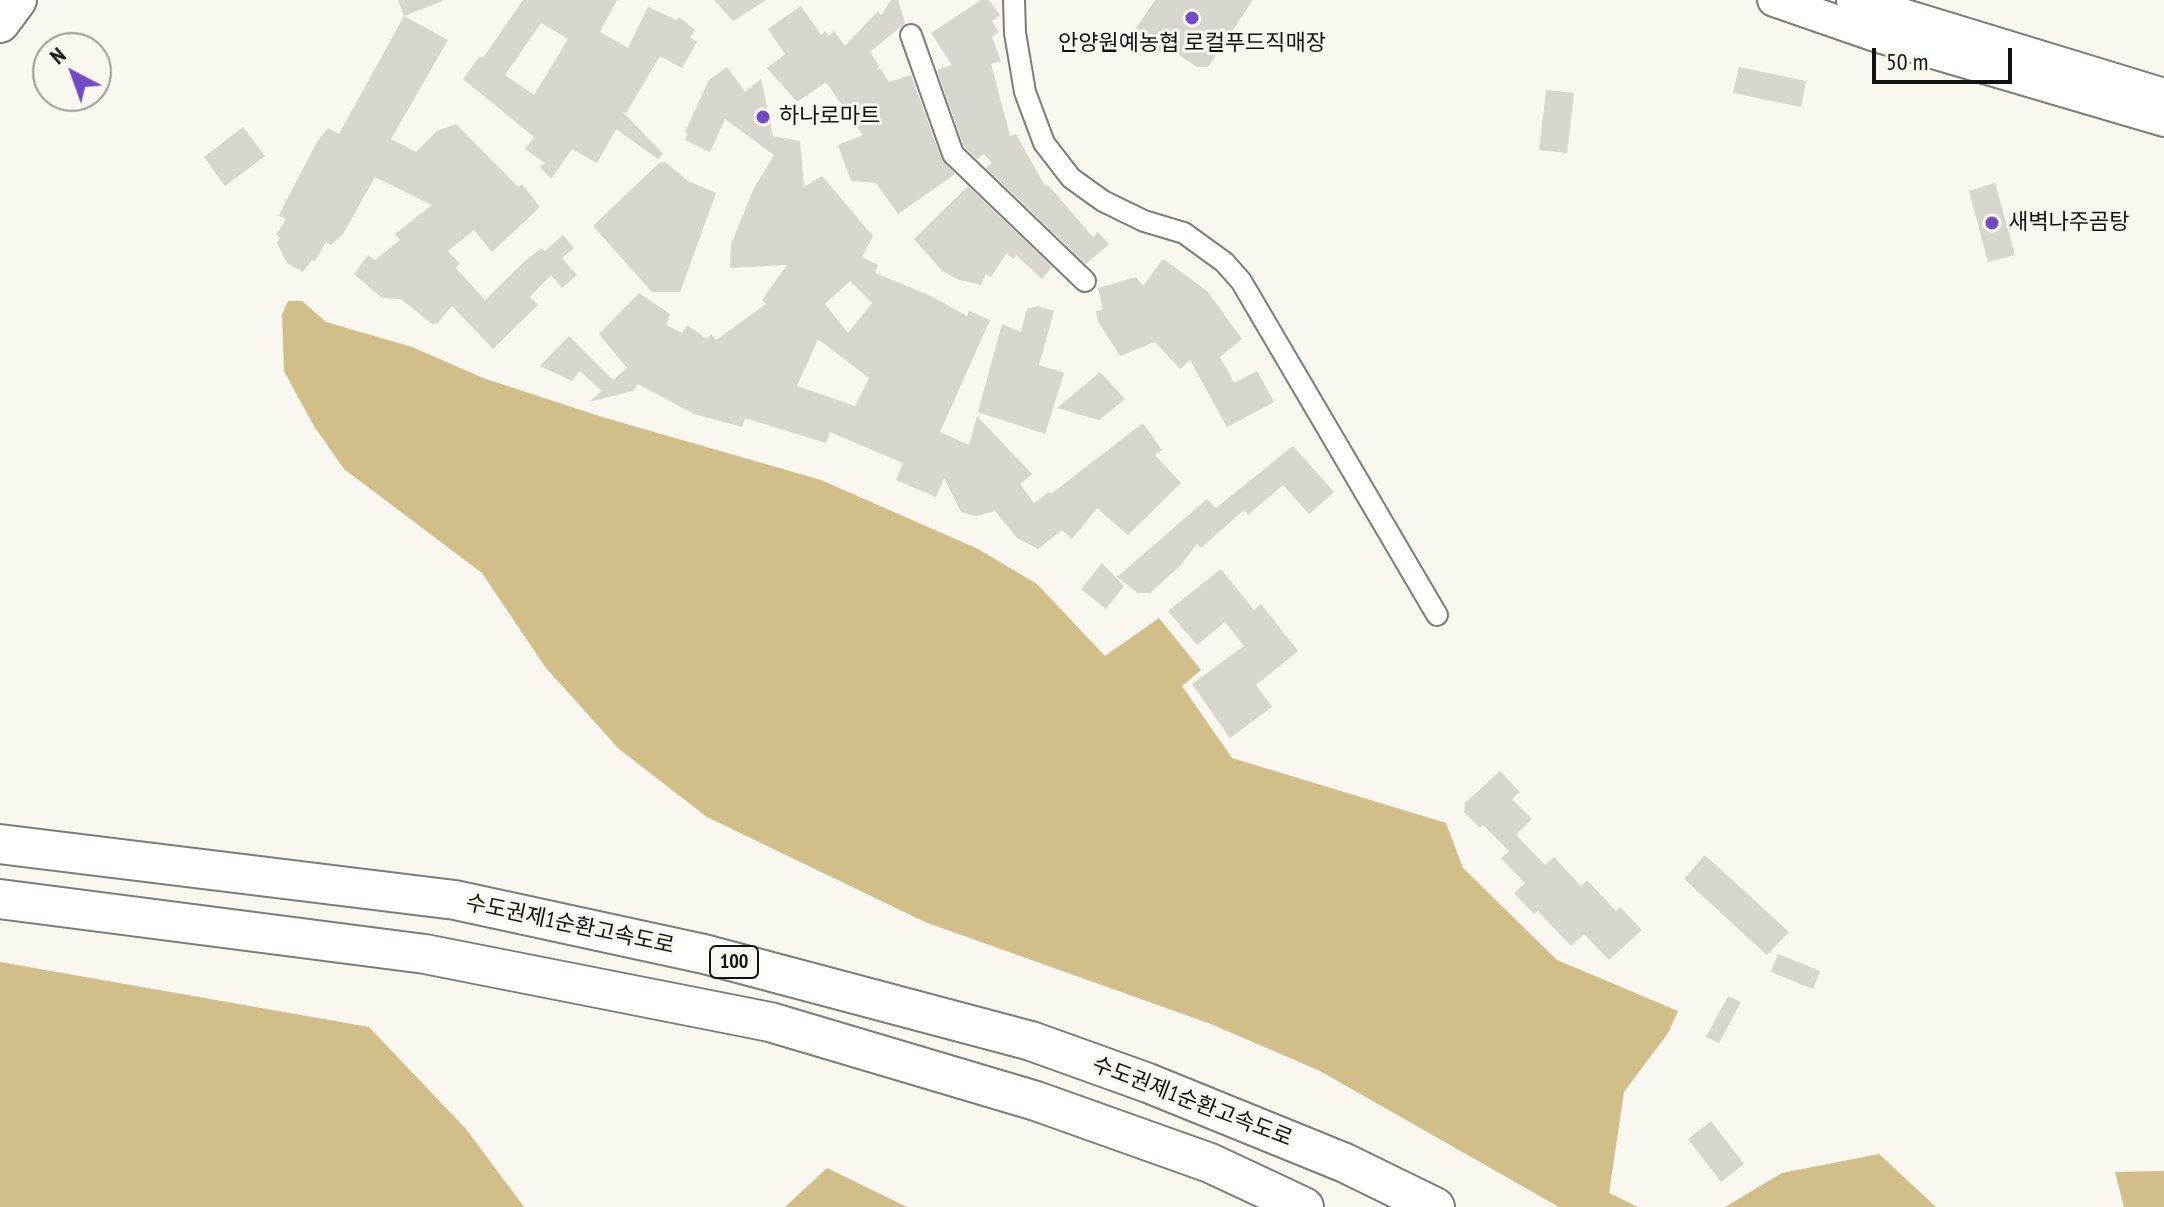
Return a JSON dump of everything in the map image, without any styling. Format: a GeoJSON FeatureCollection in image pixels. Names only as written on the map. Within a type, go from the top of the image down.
{"type":"FeatureCollection","features":[{"type":"Feature","properties":{"kind":"highway"},"geometry":{"type":"LineString","coordinates":[[0,23],[17,0]]}},
{"type":"Feature","properties":{"kind":"highway","name":"수도권제1순환고속도로"},"geometry":{"type":"LineString","coordinates":[[0,844],[455,900],[704,954],[1031,1041],[1148,1083],[1331,1157],[1435,1207]]}},
{"type":"Feature","properties":{"kind":"highway","name":"100"},"geometry":{"type":"LineString","coordinates":[[0,899],[425,954],[770,1022],[1036,1101],[1210,1163],[1304,1207]]}},
{"type":"Feature","properties":{"kind":"main road"},"geometry":{"type":"LineString","coordinates":[[1774,0],[1875,35],[2164,120]]}},
{"type":"Feature","properties":{"kind":"main road"},"geometry":{"type":"LineString","coordinates":[[1853,0],[2164,95]]}},
{"type":"Feature","properties":{"kind":"street"},"geometry":{"type":"LineString","coordinates":[[1014,0],[1015,33],[1025,92],[1044,143],[1071,178],[1103,201],[1144,221],[1184,233],[1224,262],[1241,281],[1437,615]]}},
{"type":"Feature","properties":{"kind":"street"},"geometry":{"type":"LineString","coordinates":[[911,35],[953,154],[1085,281]]}},
{"type":"Feature","properties":{"kind":"shaded area"},"geometry":{"type":"Polygon","coordinates":[[[288,301],[302,301],[326,322],[412,347],[483,378],[602,417],[821,480],[978,549],[1037,584],[1105,656],[1159,618],[1201,670],[1182,686],[1232,758],[1446,823],[1463,868],[1557,960],[1678,1011],[1668,1033],[1624,1092],[1609,1193],[1638,1207],[1559,1207],[1320,1071],[1211,1024],[925,922],[707,817],[619,749],[546,668],[482,573],[344,469],[314,426],[284,371],[282,315],[288,301]]]}},
{"type":"Feature","properties":{"kind":"shaded area"},"geometry":{"type":"Polygon","coordinates":[[[0,962],[369,1027],[466,1129],[524,1207],[0,1207],[0,962]]]}},
{"type":"Feature","properties":{"kind":"shaded area"},"geometry":{"type":"Polygon","coordinates":[[[1879,1154],[1936,1207],[1725,1207],[1782,1173],[1879,1154]]]}},
{"type":"Feature","properties":{"kind":"shaded area"},"geometry":{"type":"Polygon","coordinates":[[[827,1168],[907,1207],[785,1207],[827,1168]]]}},
{"type":"Feature","properties":{"kind":"shaded area"},"geometry":{"type":"Polygon","coordinates":[[[2164,1171],[2164,1207],[2124,1207],[2115,1172],[2164,1171]]]}},
{"type":"Feature","properties":{"kind":"building"},"geometry":{"type":"Polygon","coordinates":[[[398,0],[442,0],[443,1],[404,16],[398,0]]]}},
{"type":"Feature","properties":{"kind":"building"},"geometry":{"type":"Polygon","coordinates":[[[523,0],[617,0],[600,32],[628,48],[648,7],[677,20],[679,17],[695,30],[690,37],[697,42],[682,68],[660,56],[626,113],[623,112],[663,154],[658,159],[616,129],[597,163],[572,149],[551,179],[540,167],[545,163],[525,149],[534,137],[463,79],[480,56],[483,58],[523,0]],[[541,23],[505,75],[534,95],[568,39],[541,23]]]}},
{"type":"Feature","properties":{"kind":"building"},"geometry":{"type":"Polygon","coordinates":[[[714,0],[766,0],[733,21],[714,0]]]}},
{"type":"Feature","properties":{"kind":"building"},"geometry":{"type":"Polygon","coordinates":[[[891,0],[898,0],[905,23],[870,52],[879,66],[876,71],[880,68],[889,82],[911,75],[941,158],[955,174],[898,214],[876,183],[851,181],[838,145],[863,135],[826,82],[797,102],[767,68],[785,54],[768,29],[801,6],[821,35],[825,31],[829,36],[834,31],[845,46],[878,11],[881,15],[891,0]]]}},
{"type":"Feature","properties":{"kind":"building"},"geometry":{"type":"Polygon","coordinates":[[[981,0],[989,0],[1000,15],[992,21],[999,32],[992,37],[1001,61],[991,64],[1010,136],[1016,134],[1045,186],[1048,185],[1093,237],[1098,232],[1109,244],[1086,264],[986,168],[992,163],[984,154],[977,159],[964,147],[937,70],[952,65],[931,33],[981,0]]]}},
{"type":"Feature","properties":{"kind":"building","name":"안양원예농협 로컬푸드직매장"},"geometry":{"type":"Polygon","coordinates":[[[1155,0],[1253,0],[1208,67],[1197,67],[1167,47],[1161,52],[1148,49],[1130,37],[1155,0]]]}},
{"type":"Feature","properties":{"kind":"building"},"geometry":{"type":"Polygon","coordinates":[[[404,16],[448,40],[391,139],[416,152],[437,131],[456,124],[518,187],[522,184],[540,207],[492,252],[474,230],[448,251],[460,264],[456,268],[485,300],[527,259],[542,248],[545,251],[563,235],[574,248],[562,258],[577,275],[562,288],[551,275],[530,297],[538,305],[493,349],[452,306],[438,323],[432,324],[401,299],[382,298],[354,274],[368,255],[375,260],[400,240],[395,234],[432,205],[375,177],[343,234],[331,245],[326,242],[315,261],[312,260],[303,272],[287,263],[277,243],[280,238],[276,235],[286,219],[279,216],[317,142],[328,128],[339,134],[404,16]]]}},
{"type":"Feature","properties":{"kind":"building"},"geometry":{"type":"Polygon","coordinates":[[[727,67],[745,92],[761,79],[773,136],[800,141],[804,187],[822,176],[873,236],[862,257],[878,265],[875,273],[929,295],[967,316],[969,311],[990,320],[940,432],[969,445],[977,416],[1032,474],[1020,484],[1034,503],[1049,492],[1051,494],[1143,423],[1162,450],[1155,455],[1181,483],[1128,535],[1097,508],[1072,539],[1062,530],[1038,549],[1017,538],[995,511],[976,516],[961,512],[944,478],[936,497],[896,480],[903,463],[830,432],[826,443],[745,418],[742,427],[694,414],[638,384],[633,391],[589,402],[602,391],[580,371],[572,381],[540,366],[569,336],[613,380],[627,368],[599,334],[639,293],[670,314],[666,325],[682,333],[687,325],[707,339],[711,334],[716,340],[766,304],[762,300],[787,265],[730,268],[731,245],[754,188],[774,155],[725,119],[710,152],[685,140],[688,134],[685,132],[709,80],[727,67]],[[850,281],[825,304],[848,333],[872,303],[850,281]],[[818,339],[797,386],[855,406],[869,378],[818,339]]]}},
{"type":"Feature","properties":{"kind":"building"},"geometry":{"type":"Polygon","coordinates":[[[1739,67],[1806,81],[1801,107],[1733,93],[1739,67]]]}},
{"type":"Feature","properties":{"kind":"building"},"geometry":{"type":"Polygon","coordinates":[[[1546,90],[1574,93],[1567,153],[1539,150],[1546,90]]]}},
{"type":"Feature","properties":{"kind":"building"},"geometry":{"type":"Polygon","coordinates":[[[243,127],[265,156],[225,186],[204,157],[243,127]]]}},
{"type":"Feature","properties":{"kind":"building"},"geometry":{"type":"Polygon","coordinates":[[[665,162],[688,181],[716,193],[680,292],[652,292],[593,226],[659,163],[665,162]]]}},
{"type":"Feature","properties":{"kind":"building","name":"새벽나주곰탕"},"geometry":{"type":"Polygon","coordinates":[[[1995,183],[2015,255],[1988,262],[1969,191],[1995,183]]]}},
{"type":"Feature","properties":{"kind":"building"},"geometry":{"type":"Polygon","coordinates":[[[968,186],[1052,267],[1042,279],[1016,255],[1013,259],[1007,253],[991,277],[986,274],[981,285],[959,280],[942,271],[914,239],[968,186]]]}},
{"type":"Feature","properties":{"kind":"building"},"geometry":{"type":"Polygon","coordinates":[[[1163,259],[1207,291],[1242,339],[1220,357],[1234,383],[1257,371],[1274,402],[1227,427],[1190,360],[1180,369],[1155,342],[1120,356],[1098,322],[1096,311],[1103,310],[1098,288],[1136,277],[1143,286],[1163,259]]]}},
{"type":"Feature","properties":{"kind":"building"},"geometry":{"type":"Polygon","coordinates":[[[1037,306],[1054,311],[1039,365],[1064,373],[1045,434],[978,412],[1002,324],[1021,332],[1027,309],[1037,306]]]}},
{"type":"Feature","properties":{"kind":"building"},"geometry":{"type":"Polygon","coordinates":[[[1100,372],[1125,399],[1099,420],[1057,408],[1100,372]]]}},
{"type":"Feature","properties":{"kind":"building"},"geometry":{"type":"Polygon","coordinates":[[[1293,446],[1334,492],[1309,514],[1283,485],[1248,515],[1244,510],[1201,548],[1197,544],[1179,567],[1150,593],[1138,593],[1117,577],[1207,499],[1216,508],[1293,446]]]}},
{"type":"Feature","properties":{"kind":"building"},"geometry":{"type":"Polygon","coordinates":[[[1102,563],[1124,586],[1106,609],[1081,589],[1102,563]]]}},
{"type":"Feature","properties":{"kind":"building"},"geometry":{"type":"Polygon","coordinates":[[[1221,569],[1254,610],[1261,604],[1298,651],[1256,685],[1272,707],[1230,738],[1192,684],[1244,646],[1225,622],[1197,645],[1168,611],[1221,569]]]}},
{"type":"Feature","properties":{"kind":"building"},"geometry":{"type":"Polygon","coordinates":[[[1500,771],[1520,792],[1512,799],[1532,819],[1516,835],[1545,865],[1554,857],[1581,886],[1587,880],[1616,911],[1620,907],[1642,930],[1609,960],[1584,934],[1571,946],[1538,911],[1534,914],[1514,893],[1525,883],[1501,858],[1509,851],[1483,825],[1480,828],[1464,812],[1465,803],[1500,771]]]}},
{"type":"Feature","properties":{"kind":"building"},"geometry":{"type":"Polygon","coordinates":[[[1705,855],[1789,932],[1767,955],[1684,879],[1705,855]]]}},
{"type":"Feature","properties":{"kind":"building"},"geometry":{"type":"Polygon","coordinates":[[[1778,954],[1820,971],[1813,989],[1771,972],[1778,954]]]}},
{"type":"Feature","properties":{"kind":"building"},"geometry":{"type":"Polygon","coordinates":[[[1728,996],[1741,1002],[1719,1043],[1706,1037],[1728,996]]]}},
{"type":"Feature","properties":{"kind":"building"},"geometry":{"type":"Polygon","coordinates":[[[1711,1121],[1744,1164],[1721,1182],[1688,1139],[1711,1121]]]}},
{"type":"Feature","properties":{"kind":"place","name":"안양원예농협 로컬푸드직매장"},"geometry":{"type":"Point","coordinates":[1192,18]}},
{"type":"Feature","properties":{"kind":"place","name":"하나로마트"},"geometry":{"type":"Point","coordinates":[763,117]}},
{"type":"Feature","properties":{"kind":"place","name":"새벽나주곰탕"},"geometry":{"type":"Point","coordinates":[1992,223]}}]}
